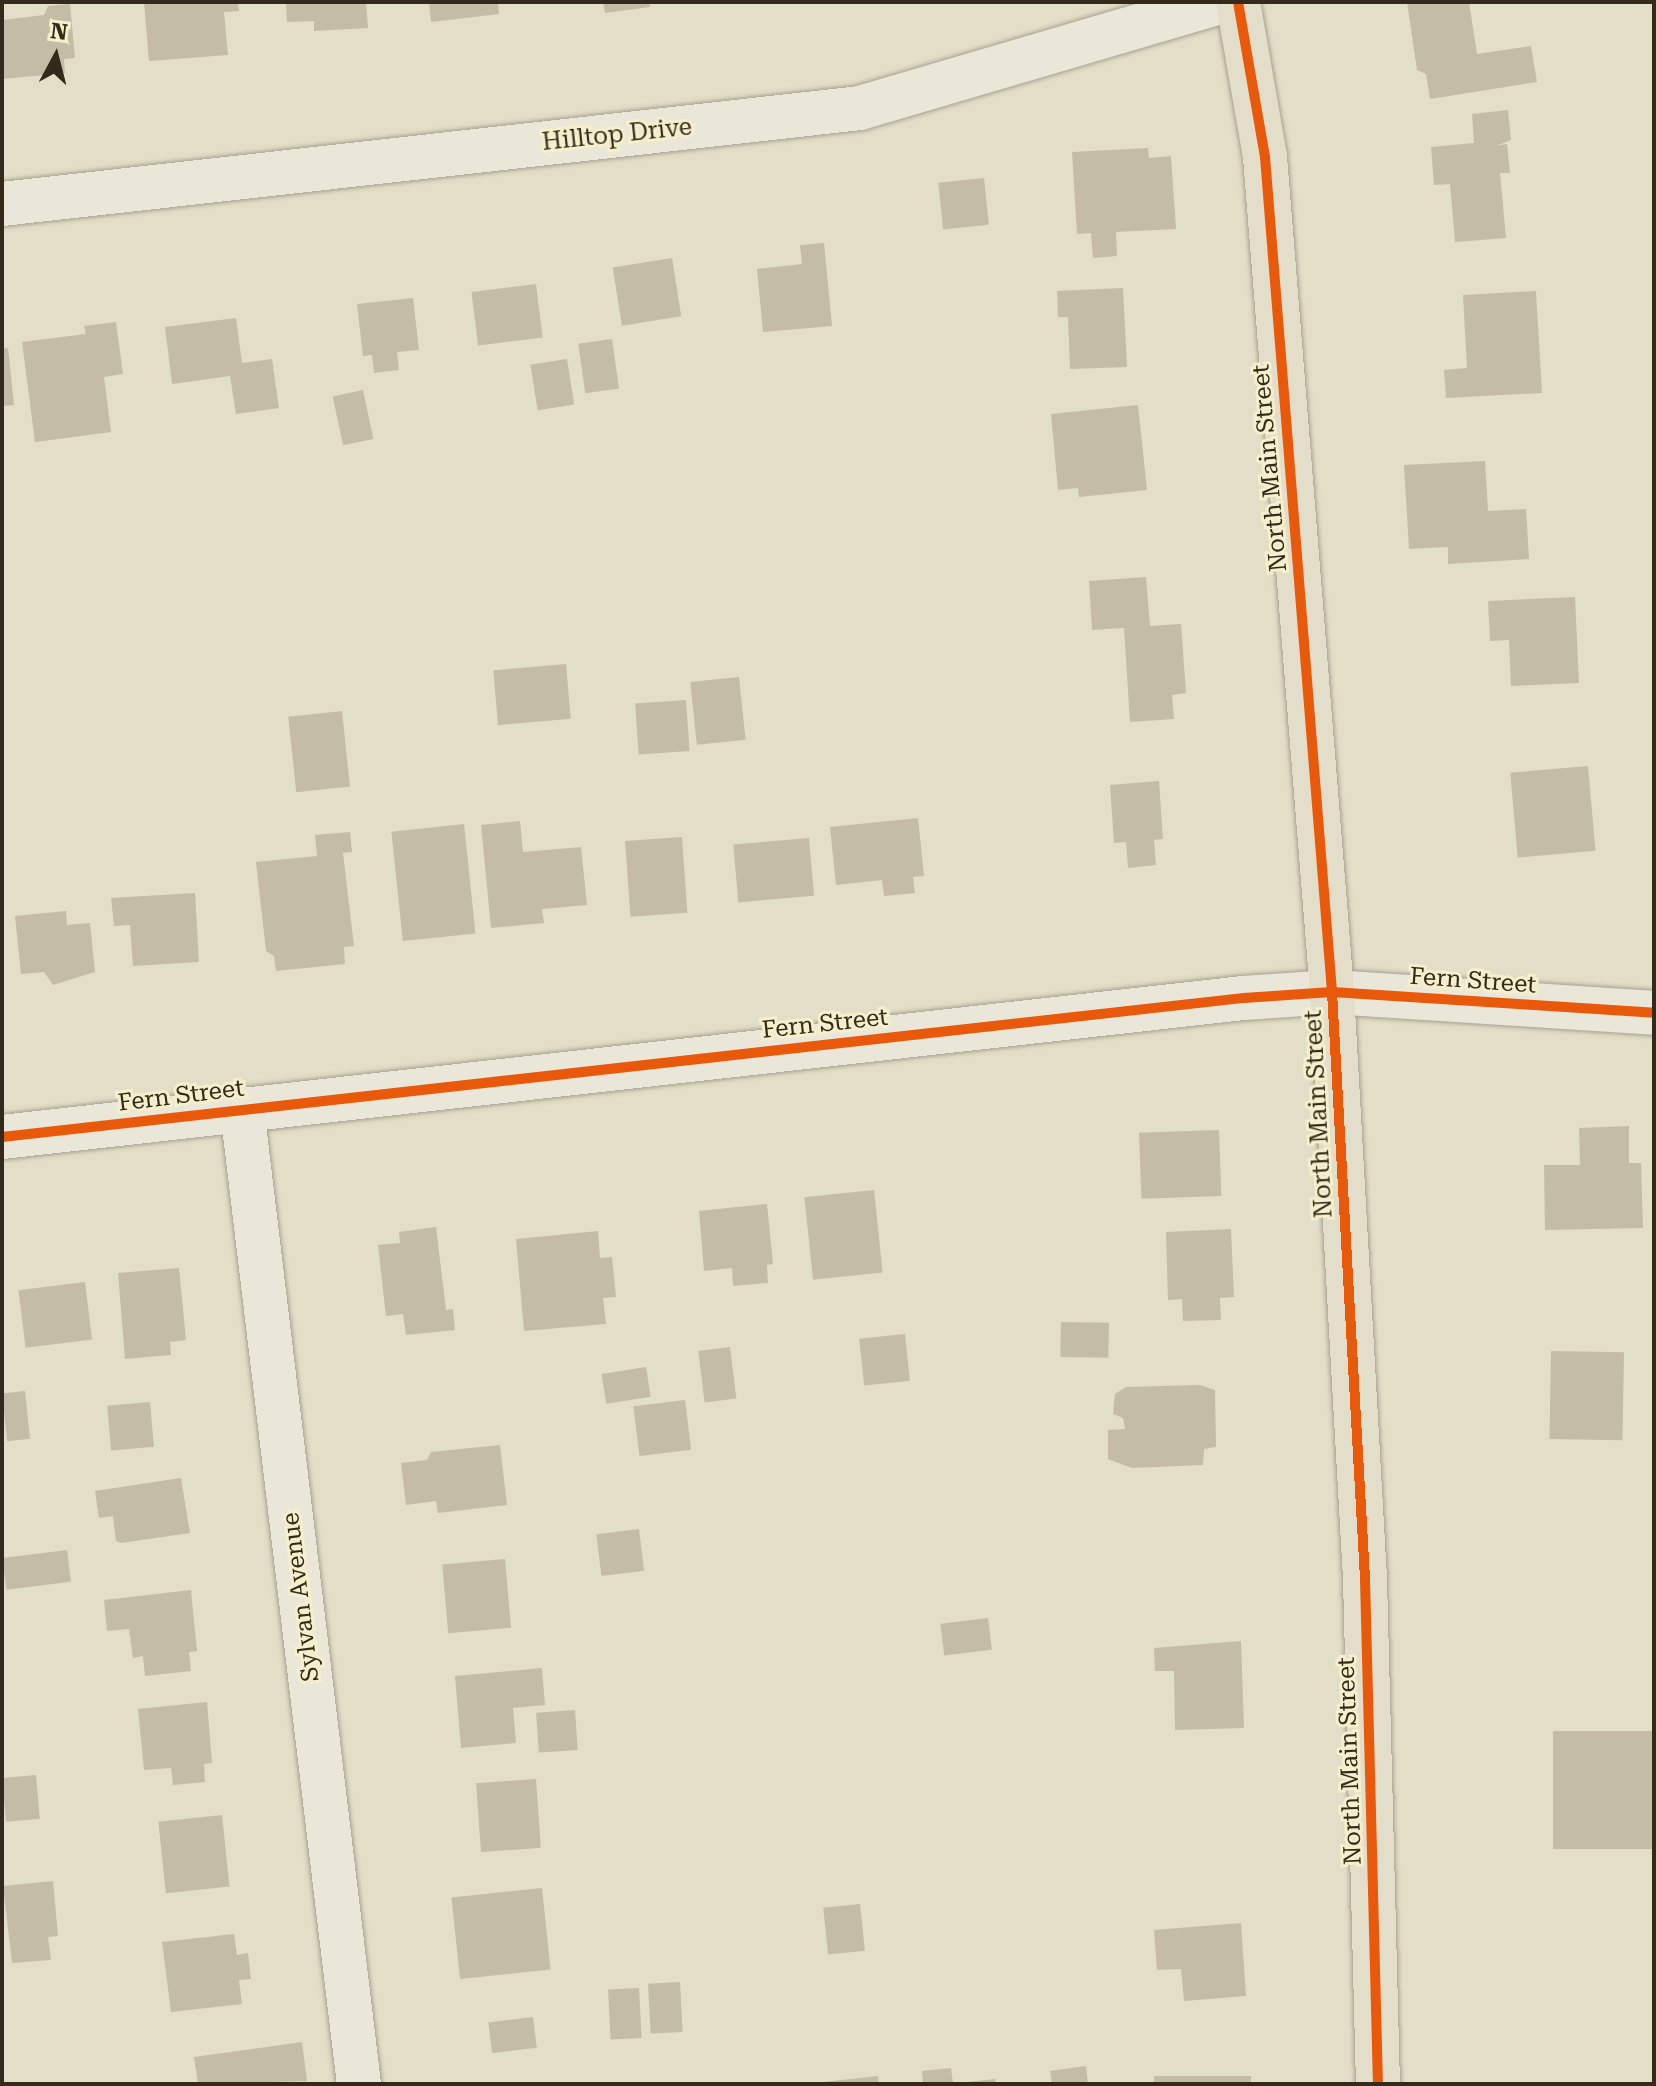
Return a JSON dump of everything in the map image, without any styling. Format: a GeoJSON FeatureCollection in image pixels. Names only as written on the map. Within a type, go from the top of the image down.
{"type":"FeatureCollection","features":[{"type":"Feature","properties":{"kind":"main road","name":"North Main Street"},"geometry":{"type":"LineString","coordinates":[[1238,2],[1265,157],[1332,992],[1365,1579],[1378,2084]]}},
{"type":"Feature","properties":{"kind":"street","name":"Hilltop Drive"},"geometry":{"type":"LineString","coordinates":[[2,204],[860,108],[1220,2]]}},
{"type":"Feature","properties":{"kind":"street","name":"Fern Street"},"geometry":{"type":"LineString","coordinates":[[2,1137],[1332,992],[1654,1013]]}},
{"type":"Feature","properties":{"kind":"street","name":"Sylvan Avenue"},"geometry":{"type":"LineString","coordinates":[[242,1109],[359,2084]]}},
{"type":"Feature","properties":{"kind":"building"},"geometry":{"type":"Polygon","coordinates":[[[144,2],[238,2],[239,11],[224,12],[228,55],[149,61],[144,2]]]}},
{"type":"Feature","properties":{"kind":"building"},"geometry":{"type":"Polygon","coordinates":[[[286,2],[366,2],[368,28],[314,31],[314,21],[287,22],[286,2]]]}},
{"type":"Feature","properties":{"kind":"building"},"geometry":{"type":"Polygon","coordinates":[[[429,2],[498,2],[499,14],[431,22],[429,2]]]}},
{"type":"Feature","properties":{"kind":"building"},"geometry":{"type":"Polygon","coordinates":[[[603,2],[649,2],[650,7],[605,13],[603,2]]]}},
{"type":"Feature","properties":{"kind":"building"},"geometry":{"type":"Polygon","coordinates":[[[1407,2],[1469,2],[1477,54],[1531,46],[1537,82],[1430,99],[1426,74],[1417,70],[1407,2]]]}},
{"type":"Feature","properties":{"kind":"building"},"geometry":{"type":"Polygon","coordinates":[[[70,4],[75,58],[64,59],[65,73],[2,79],[2,20],[44,15],[48,6],[70,4]]]}},
{"type":"Feature","properties":{"kind":"building"},"geometry":{"type":"Polygon","coordinates":[[[1508,110],[1511,140],[1496,146],[1507,144],[1510,173],[1500,173],[1506,238],[1455,242],[1450,184],[1434,185],[1431,147],[1474,143],[1472,114],[1508,110]]]}},
{"type":"Feature","properties":{"kind":"building"},"geometry":{"type":"Polygon","coordinates":[[[1148,148],[1149,158],[1171,156],[1176,229],[1116,232],[1117,256],[1093,258],[1091,233],[1077,234],[1072,152],[1148,148]]]}},
{"type":"Feature","properties":{"kind":"building"},"geometry":{"type":"Polygon","coordinates":[[[984,178],[989,225],[943,230],[938,183],[984,178]]]}},
{"type":"Feature","properties":{"kind":"building"},"geometry":{"type":"Polygon","coordinates":[[[824,243],[832,326],[763,332],[757,269],[802,264],[800,245],[824,243]]]}},
{"type":"Feature","properties":{"kind":"building"},"geometry":{"type":"Polygon","coordinates":[[[672,258],[681,316],[622,326],[613,267],[672,258]]]}},
{"type":"Feature","properties":{"kind":"building"},"geometry":{"type":"Polygon","coordinates":[[[536,284],[543,338],[478,346],[471,292],[536,284]]]}},
{"type":"Feature","properties":{"kind":"building"},"geometry":{"type":"Polygon","coordinates":[[[1123,288],[1127,367],[1070,369],[1068,317],[1058,317],[1057,291],[1123,288]]]}},
{"type":"Feature","properties":{"kind":"building"},"geometry":{"type":"Polygon","coordinates":[[[1536,291],[1542,393],[1446,398],[1444,370],[1467,368],[1463,295],[1536,291]]]}},
{"type":"Feature","properties":{"kind":"building"},"geometry":{"type":"Polygon","coordinates":[[[413,298],[419,350],[397,352],[399,370],[374,373],[372,355],[363,356],[357,304],[413,298]]]}},
{"type":"Feature","properties":{"kind":"building"},"geometry":{"type":"Polygon","coordinates":[[[236,318],[242,363],[272,359],[279,408],[236,414],[230,376],[172,384],[165,327],[236,318]]]}},
{"type":"Feature","properties":{"kind":"building"},"geometry":{"type":"Polygon","coordinates":[[[116,322],[123,374],[104,377],[111,432],[35,442],[22,342],[86,334],[84,326],[116,322]]]}},
{"type":"Feature","properties":{"kind":"building"},"geometry":{"type":"Polygon","coordinates":[[[612,339],[619,389],[585,393],[578,344],[612,339]]]}},
{"type":"Feature","properties":{"kind":"building"},"geometry":{"type":"Polygon","coordinates":[[[8,348],[14,405],[2,406],[2,349],[8,348]]]}},
{"type":"Feature","properties":{"kind":"building"},"geometry":{"type":"Polygon","coordinates":[[[567,359],[574,404],[538,410],[530,365],[567,359]]]}},
{"type":"Feature","properties":{"kind":"building"},"geometry":{"type":"Polygon","coordinates":[[[363,390],[373,439],[343,445],[333,396],[363,390]]]}},
{"type":"Feature","properties":{"kind":"building"},"geometry":{"type":"Polygon","coordinates":[[[1138,405],[1147,490],[1079,497],[1078,488],[1058,490],[1051,414],[1138,405]]]}},
{"type":"Feature","properties":{"kind":"building"},"geometry":{"type":"Polygon","coordinates":[[[1485,461],[1488,511],[1526,509],[1529,559],[1448,564],[1448,547],[1409,549],[1404,465],[1485,461]]]}},
{"type":"Feature","properties":{"kind":"building"},"geometry":{"type":"Polygon","coordinates":[[[1146,577],[1150,626],[1181,624],[1186,693],[1172,695],[1174,719],[1130,722],[1124,628],[1092,630],[1089,581],[1146,577]]]}},
{"type":"Feature","properties":{"kind":"building"},"geometry":{"type":"Polygon","coordinates":[[[1575,597],[1579,683],[1511,686],[1509,640],[1490,641],[1488,601],[1575,597]]]}},
{"type":"Feature","properties":{"kind":"building"},"geometry":{"type":"Polygon","coordinates":[[[566,664],[571,719],[498,725],[493,670],[566,664]]]}},
{"type":"Feature","properties":{"kind":"building"},"geometry":{"type":"Polygon","coordinates":[[[739,677],[746,740],[697,745],[690,682],[739,677]]]}},
{"type":"Feature","properties":{"kind":"building"},"geometry":{"type":"Polygon","coordinates":[[[686,700],[690,751],[639,754],[635,704],[686,700]]]}},
{"type":"Feature","properties":{"kind":"building"},"geometry":{"type":"Polygon","coordinates":[[[342,711],[350,787],[296,792],[288,717],[342,711]]]}},
{"type":"Feature","properties":{"kind":"building"},"geometry":{"type":"Polygon","coordinates":[[[1588,766],[1595,851],[1518,857],[1510,773],[1588,766]]]}},
{"type":"Feature","properties":{"kind":"building"},"geometry":{"type":"Polygon","coordinates":[[[1159,781],[1163,839],[1154,840],[1156,865],[1128,868],[1126,842],[1114,843],[1110,785],[1159,781]]]}},
{"type":"Feature","properties":{"kind":"building"},"geometry":{"type":"Polygon","coordinates":[[[918,818],[924,876],[913,877],[915,893],[884,896],[882,880],[836,885],[830,827],[918,818]]]}},
{"type":"Feature","properties":{"kind":"building"},"geometry":{"type":"Polygon","coordinates":[[[520,821],[523,852],[581,847],[587,905],[542,909],[544,923],[491,928],[481,825],[520,821]]]}},
{"type":"Feature","properties":{"kind":"building"},"geometry":{"type":"Polygon","coordinates":[[[464,824],[475,933],[403,941],[391,832],[464,824]]]}},
{"type":"Feature","properties":{"kind":"building"},"geometry":{"type":"Polygon","coordinates":[[[350,832],[352,852],[343,853],[354,946],[344,947],[345,964],[276,971],[274,956],[266,951],[256,862],[317,856],[315,835],[350,832]]]}},
{"type":"Feature","properties":{"kind":"building"},"geometry":{"type":"Polygon","coordinates":[[[682,837],[687,913],[630,917],[625,841],[682,837]]]}},
{"type":"Feature","properties":{"kind":"building"},"geometry":{"type":"Polygon","coordinates":[[[809,838],[814,896],[738,902],[733,845],[809,838]]]}},
{"type":"Feature","properties":{"kind":"building"},"geometry":{"type":"Polygon","coordinates":[[[195,893],[199,962],[133,966],[130,925],[114,926],[111,898],[195,893]]]}},
{"type":"Feature","properties":{"kind":"building"},"geometry":{"type":"Polygon","coordinates":[[[66,911],[67,925],[90,923],[95,972],[53,985],[44,972],[21,974],[15,916],[66,911]]]}},
{"type":"Feature","properties":{"kind":"building"},"geometry":{"type":"Polygon","coordinates":[[[1629,1126],[1629,1163],[1641,1163],[1643,1228],[1545,1230],[1544,1165],[1580,1165],[1579,1128],[1629,1126]]]}},
{"type":"Feature","properties":{"kind":"building"},"geometry":{"type":"Polygon","coordinates":[[[1219,1130],[1221,1196],[1141,1199],[1139,1133],[1219,1130]]]}},
{"type":"Feature","properties":{"kind":"building"},"geometry":{"type":"Polygon","coordinates":[[[874,1190],[883,1273],[813,1280],[804,1197],[874,1190]]]}},
{"type":"Feature","properties":{"kind":"building"},"geometry":{"type":"Polygon","coordinates":[[[767,1204],[773,1264],[767,1265],[768,1283],[733,1286],[732,1268],[704,1271],[699,1211],[767,1204]]]}},
{"type":"Feature","properties":{"kind":"building"},"geometry":{"type":"Polygon","coordinates":[[[436,1227],[446,1310],[453,1309],[455,1330],[406,1335],[403,1314],[386,1316],[378,1245],[400,1243],[399,1232],[436,1227]]]}},
{"type":"Feature","properties":{"kind":"building"},"geometry":{"type":"Polygon","coordinates":[[[1231,1229],[1234,1297],[1220,1298],[1221,1320],[1183,1321],[1182,1299],[1168,1300],[1166,1232],[1231,1229]]]}},
{"type":"Feature","properties":{"kind":"building"},"geometry":{"type":"Polygon","coordinates":[[[598,1231],[600,1258],[612,1257],[616,1297],[603,1298],[606,1324],[524,1331],[516,1239],[598,1231]]]}},
{"type":"Feature","properties":{"kind":"building"},"geometry":{"type":"Polygon","coordinates":[[[179,1268],[186,1340],[170,1342],[171,1355],[125,1359],[118,1273],[179,1268]]]}},
{"type":"Feature","properties":{"kind":"building"},"geometry":{"type":"Polygon","coordinates":[[[85,1282],[92,1340],[26,1348],[18,1290],[85,1282]]]}},
{"type":"Feature","properties":{"kind":"building"},"geometry":{"type":"Polygon","coordinates":[[[1061,1322],[1109,1323],[1108,1358],[1060,1357],[1061,1322]]]}},
{"type":"Feature","properties":{"kind":"building"},"geometry":{"type":"Polygon","coordinates":[[[905,1334],[910,1381],[864,1386],[859,1339],[905,1334]]]}},
{"type":"Feature","properties":{"kind":"building"},"geometry":{"type":"Polygon","coordinates":[[[730,1347],[736,1399],[705,1403],[698,1351],[730,1347]]]}},
{"type":"Feature","properties":{"kind":"building"},"geometry":{"type":"Polygon","coordinates":[[[1551,1351],[1624,1352],[1622,1440],[1549,1439],[1551,1351]]]}},
{"type":"Feature","properties":{"kind":"building"},"geometry":{"type":"Polygon","coordinates":[[[646,1367],[651,1397],[606,1404],[602,1374],[646,1367]]]}},
{"type":"Feature","properties":{"kind":"building"},"geometry":{"type":"Polygon","coordinates":[[[1200,1385],[1215,1390],[1216,1447],[1204,1449],[1203,1465],[1132,1468],[1108,1459],[1108,1430],[1125,1429],[1123,1418],[1113,1414],[1115,1394],[1126,1387],[1200,1385]]]}},
{"type":"Feature","properties":{"kind":"building"},"geometry":{"type":"Polygon","coordinates":[[[25,1391],[30,1439],[7,1441],[2,1393],[25,1391]]]}},
{"type":"Feature","properties":{"kind":"building"},"geometry":{"type":"Polygon","coordinates":[[[685,1400],[691,1450],[639,1456],[633,1406],[685,1400]]]}},
{"type":"Feature","properties":{"kind":"building"},"geometry":{"type":"Polygon","coordinates":[[[150,1402],[154,1447],[111,1451],[107,1406],[150,1402]]]}},
{"type":"Feature","properties":{"kind":"building"},"geometry":{"type":"Polygon","coordinates":[[[500,1445],[507,1505],[438,1513],[436,1501],[406,1505],[401,1463],[427,1460],[431,1452],[500,1445]]]}},
{"type":"Feature","properties":{"kind":"building"},"geometry":{"type":"Polygon","coordinates":[[[181,1478],[190,1533],[121,1543],[116,1541],[113,1516],[99,1518],[95,1491],[181,1478]]]}},
{"type":"Feature","properties":{"kind":"building"},"geometry":{"type":"Polygon","coordinates":[[[639,1529],[644,1571],[601,1576],[596,1534],[639,1529]]]}},
{"type":"Feature","properties":{"kind":"building"},"geometry":{"type":"Polygon","coordinates":[[[67,1550],[71,1582],[6,1590],[2,1558],[67,1550]]]}},
{"type":"Feature","properties":{"kind":"building"},"geometry":{"type":"Polygon","coordinates":[[[505,1559],[511,1628],[448,1633],[442,1564],[505,1559]]]}},
{"type":"Feature","properties":{"kind":"building"},"geometry":{"type":"Polygon","coordinates":[[[191,1590],[197,1651],[189,1652],[191,1671],[145,1676],[143,1656],[133,1658],[129,1629],[107,1631],[104,1600],[191,1590]]]}},
{"type":"Feature","properties":{"kind":"building"},"geometry":{"type":"Polygon","coordinates":[[[988,1618],[992,1650],[944,1656],[940,1624],[988,1618]]]}},
{"type":"Feature","properties":{"kind":"building"},"geometry":{"type":"Polygon","coordinates":[[[1241,1641],[1244,1728],[1175,1730],[1174,1671],[1155,1671],[1154,1648],[1241,1641]]]}},
{"type":"Feature","properties":{"kind":"building"},"geometry":{"type":"Polygon","coordinates":[[[542,1668],[545,1705],[513,1708],[516,1743],[461,1748],[455,1676],[542,1668]]]}},
{"type":"Feature","properties":{"kind":"building"},"geometry":{"type":"Polygon","coordinates":[[[207,1702],[212,1763],[204,1764],[205,1782],[173,1785],[171,1768],[144,1770],[138,1709],[207,1702]]]}},
{"type":"Feature","properties":{"kind":"building"},"geometry":{"type":"Polygon","coordinates":[[[575,1710],[578,1750],[539,1753],[536,1713],[575,1710]]]}},
{"type":"Feature","properties":{"kind":"building"},"geometry":{"type":"Polygon","coordinates":[[[1553,1731],[1654,1731],[1654,1849],[1553,1849],[1553,1731]]]}},
{"type":"Feature","properties":{"kind":"building"},"geometry":{"type":"Polygon","coordinates":[[[36,1775],[40,1819],[6,1822],[2,1778],[36,1775]]]}},
{"type":"Feature","properties":{"kind":"building"},"geometry":{"type":"Polygon","coordinates":[[[536,1779],[541,1848],[481,1852],[476,1783],[536,1779]]]}},
{"type":"Feature","properties":{"kind":"building"},"geometry":{"type":"Polygon","coordinates":[[[222,1815],[230,1887],[166,1893],[158,1822],[222,1815]]]}},
{"type":"Feature","properties":{"kind":"building"},"geometry":{"type":"Polygon","coordinates":[[[53,1881],[58,1936],[48,1937],[51,1960],[12,1963],[3,1886],[53,1881]]]}},
{"type":"Feature","properties":{"kind":"building"},"geometry":{"type":"Polygon","coordinates":[[[542,1888],[551,1970],[460,1979],[451,1898],[542,1888]]]}},
{"type":"Feature","properties":{"kind":"building"},"geometry":{"type":"Polygon","coordinates":[[[860,1904],[865,1951],[828,1955],[823,1908],[860,1904]]]}},
{"type":"Feature","properties":{"kind":"building"},"geometry":{"type":"Polygon","coordinates":[[[1241,1923],[1246,1996],[1184,2001],[1181,1969],[1157,1970],[1154,1930],[1241,1923]]]}},
{"type":"Feature","properties":{"kind":"building"},"geometry":{"type":"Polygon","coordinates":[[[234,1934],[237,1955],[248,1953],[251,1979],[239,1980],[242,2004],[171,2012],[162,1942],[234,1934]]]}},
{"type":"Feature","properties":{"kind":"building"},"geometry":{"type":"Polygon","coordinates":[[[680,1982],[683,2032],[651,2034],[648,1984],[680,1982]]]}},
{"type":"Feature","properties":{"kind":"building"},"geometry":{"type":"Polygon","coordinates":[[[639,1988],[642,2038],[611,2040],[608,1990],[639,1988]]]}},
{"type":"Feature","properties":{"kind":"building"},"geometry":{"type":"Polygon","coordinates":[[[533,2017],[537,2048],[492,2053],[488,2022],[533,2017]]]}},
{"type":"Feature","properties":{"kind":"building"},"geometry":{"type":"Polygon","coordinates":[[[302,2042],[307,2081],[198,2084],[194,2057],[302,2042]]]}},
{"type":"Feature","properties":{"kind":"building"},"geometry":{"type":"Polygon","coordinates":[[[1086,2066],[1088,2084],[1052,2084],[1050,2071],[1086,2066]]]}},
{"type":"Feature","properties":{"kind":"building"},"geometry":{"type":"Polygon","coordinates":[[[951,2068],[953,2084],[923,2084],[922,2071],[951,2068]]]}},
{"type":"Feature","properties":{"kind":"building"},"geometry":{"type":"Polygon","coordinates":[[[878,2076],[879,2084],[823,2084],[823,2082],[878,2076]]]}},
{"type":"Feature","properties":{"kind":"building"},"geometry":{"type":"Polygon","coordinates":[[[1154,2076],[1251,2076],[1251,2084],[1154,2084],[1154,2076]]]}},
{"type":"Feature","properties":{"kind":"building"},"geometry":{"type":"Polygon","coordinates":[[[995,2079],[996,2084],[967,2082],[995,2079]]]}},
{"type":"Feature","properties":{"kind":"cycle path"},"geometry":{"type":"LineString","coordinates":[[1238,2],[1265,157],[1332,992],[1365,1579],[1378,2084]]}},
{"type":"Feature","properties":{"kind":"cycle path"},"geometry":{"type":"LineString","coordinates":[[2,1137],[1244,998],[1332,992],[1654,1013]]}}]}
